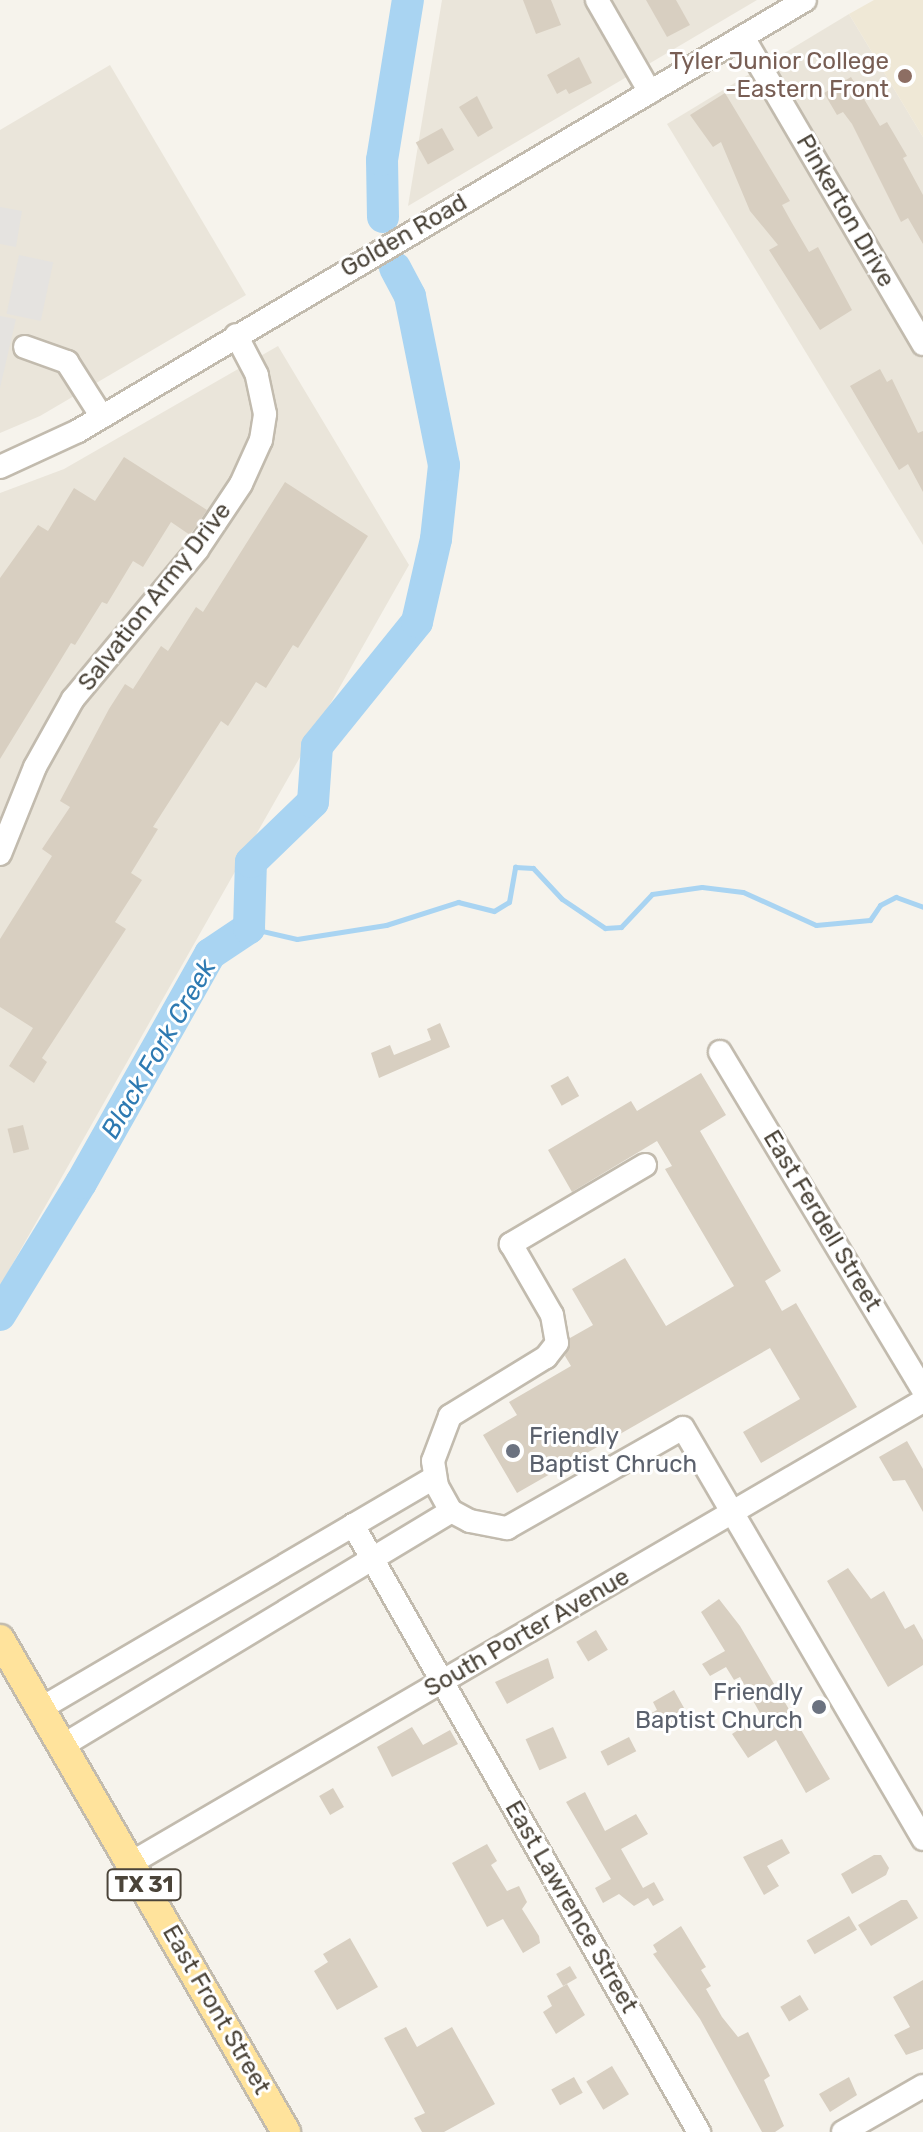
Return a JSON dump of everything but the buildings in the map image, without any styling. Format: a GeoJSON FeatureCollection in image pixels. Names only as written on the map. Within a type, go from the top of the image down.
{"type":"FeatureCollection","features":[{"type":"Feature","properties":{"kind":"main road","name":"East Front Street"},"geometry":{"type":"LineString","coordinates":[[0,1639],[286,2132]]}},
{"type":"Feature","properties":{"kind":"street"},"geometry":{"type":"LineString","coordinates":[[597,0],[650,92]]}},
{"type":"Feature","properties":{"kind":"street","name":"Golden Road"},"geometry":{"type":"LineString","coordinates":[[0,467],[102,417],[805,0]]}},
{"type":"Feature","properties":{"kind":"street","name":"Pinkerton Drive"},"geometry":{"type":"LineString","coordinates":[[743,37],[923,344]]}},
{"type":"Feature","properties":{"kind":"street","name":"Salvation Army Drive"},"geometry":{"type":"LineString","coordinates":[[0,854],[35,767],[73,699],[197,550],[241,484],[261,440],[265,414],[257,375],[236,335]]}},
{"type":"Feature","properties":{"kind":"street"},"geometry":{"type":"LineString","coordinates":[[25,347],[67,362],[102,417]]}},
{"type":"Feature","properties":{"kind":"street","name":"East Ferdell Street"},"geometry":{"type":"LineString","coordinates":[[720,1052],[923,1390]]}},
{"type":"Feature","properties":{"kind":"street"},"geometry":{"type":"LineString","coordinates":[[645,1165],[511,1244],[552,1315],[557,1343],[546,1357],[450,1416],[439,1436],[433,1478],[451,1511],[488,1526],[521,1523],[683,1428],[923,1839]]}},
{"type":"Feature","properties":{"kind":"street","name":"South Porter Avenue"},"geometry":{"type":"LineString","coordinates":[[131,1863],[923,1401]]}},
{"type":"Feature","properties":{"kind":"street"},"geometry":{"type":"LineString","coordinates":[[40,1709],[433,1478]]}},
{"type":"Feature","properties":{"kind":"street"},"geometry":{"type":"LineString","coordinates":[[62,1746],[451,1511]]}},
{"type":"Feature","properties":{"kind":"street","name":"East Lawrence Street"},"geometry":{"type":"LineString","coordinates":[[353,1525],[699,2132]]}},
{"type":"Feature","properties":{"kind":"street"},"geometry":{"type":"LineString","coordinates":[[843,2132],[923,2086]]}},
{"type":"Feature","properties":{"kind":"shaded area"},"geometry":{"type":"Polygon","coordinates":[[[442,0],[757,0],[408,206],[442,0]]]}},
{"type":"Feature","properties":{"kind":"shaded area","name":"Tyler Junior College -Eastern Front"},"geometry":{"type":"Polygon","coordinates":[[[874,0],[923,0],[923,137],[849,14],[874,0]]]}},
{"type":"Feature","properties":{"kind":"shaded area"},"geometry":{"type":"Polygon","coordinates":[[[849,14],[923,137],[923,545],[667,124],[849,14]]]}},
{"type":"Feature","properties":{"kind":"shaded area"},"geometry":{"type":"Polygon","coordinates":[[[110,65],[246,295],[40,416],[0,433],[0,130],[110,65]]]}},
{"type":"Feature","properties":{"kind":"shaded area"},"geometry":{"type":"Polygon","coordinates":[[[0,207],[22,211],[16,247],[0,244],[0,207]]]}},
{"type":"Feature","properties":{"kind":"shaded area"},"geometry":{"type":"Polygon","coordinates":[[[19,255],[53,262],[41,321],[7,314],[19,255]]]}},
{"type":"Feature","properties":{"kind":"shaded area"},"geometry":{"type":"Polygon","coordinates":[[[0,316],[16,319],[0,388],[0,316]]]}},
{"type":"Feature","properties":{"kind":"shaded area"},"geometry":{"type":"Polygon","coordinates":[[[278,346],[409,565],[0,1286],[0,493],[64,469],[278,346]]]}},
{"type":"Feature","properties":{"kind":"waterway","name":"Black Fork Creek"},"geometry":{"type":"LineString","coordinates":[[383,217],[382,160],[408,0]]}},
{"type":"Feature","properties":{"kind":"waterway","name":"Black Fork Creek"},"geometry":{"type":"LineString","coordinates":[[0,1315],[81,1183],[210,954],[249,928],[251,862],[313,802],[317,746],[417,622],[436,539],[444,465],[410,296],[395,268]]}},
{"type":"Feature","properties":{"kind":"waterway"},"geometry":{"type":"LineString","coordinates":[[249,928],[297,939],[386,925],[458,902],[494,911],[509,902],[515,867],[533,868],[562,899],[605,928],[621,927],[652,894],[702,887],[743,892],[816,925],[870,920],[880,905],[896,897],[923,907]]}},
{"type":"Feature","properties":{"kind":"place","name":"Tyler Junior College -Eastern Front"},"geometry":{"type":"Point","coordinates":[905,76]}},
{"type":"Feature","properties":{"kind":"place","name":"Friendly Baptist Chruch"},"geometry":{"type":"Point","coordinates":[513,1451]}},
{"type":"Feature","properties":{"kind":"place","name":"Friendly Baptist Church"},"geometry":{"type":"Point","coordinates":[819,1707]}}]}
